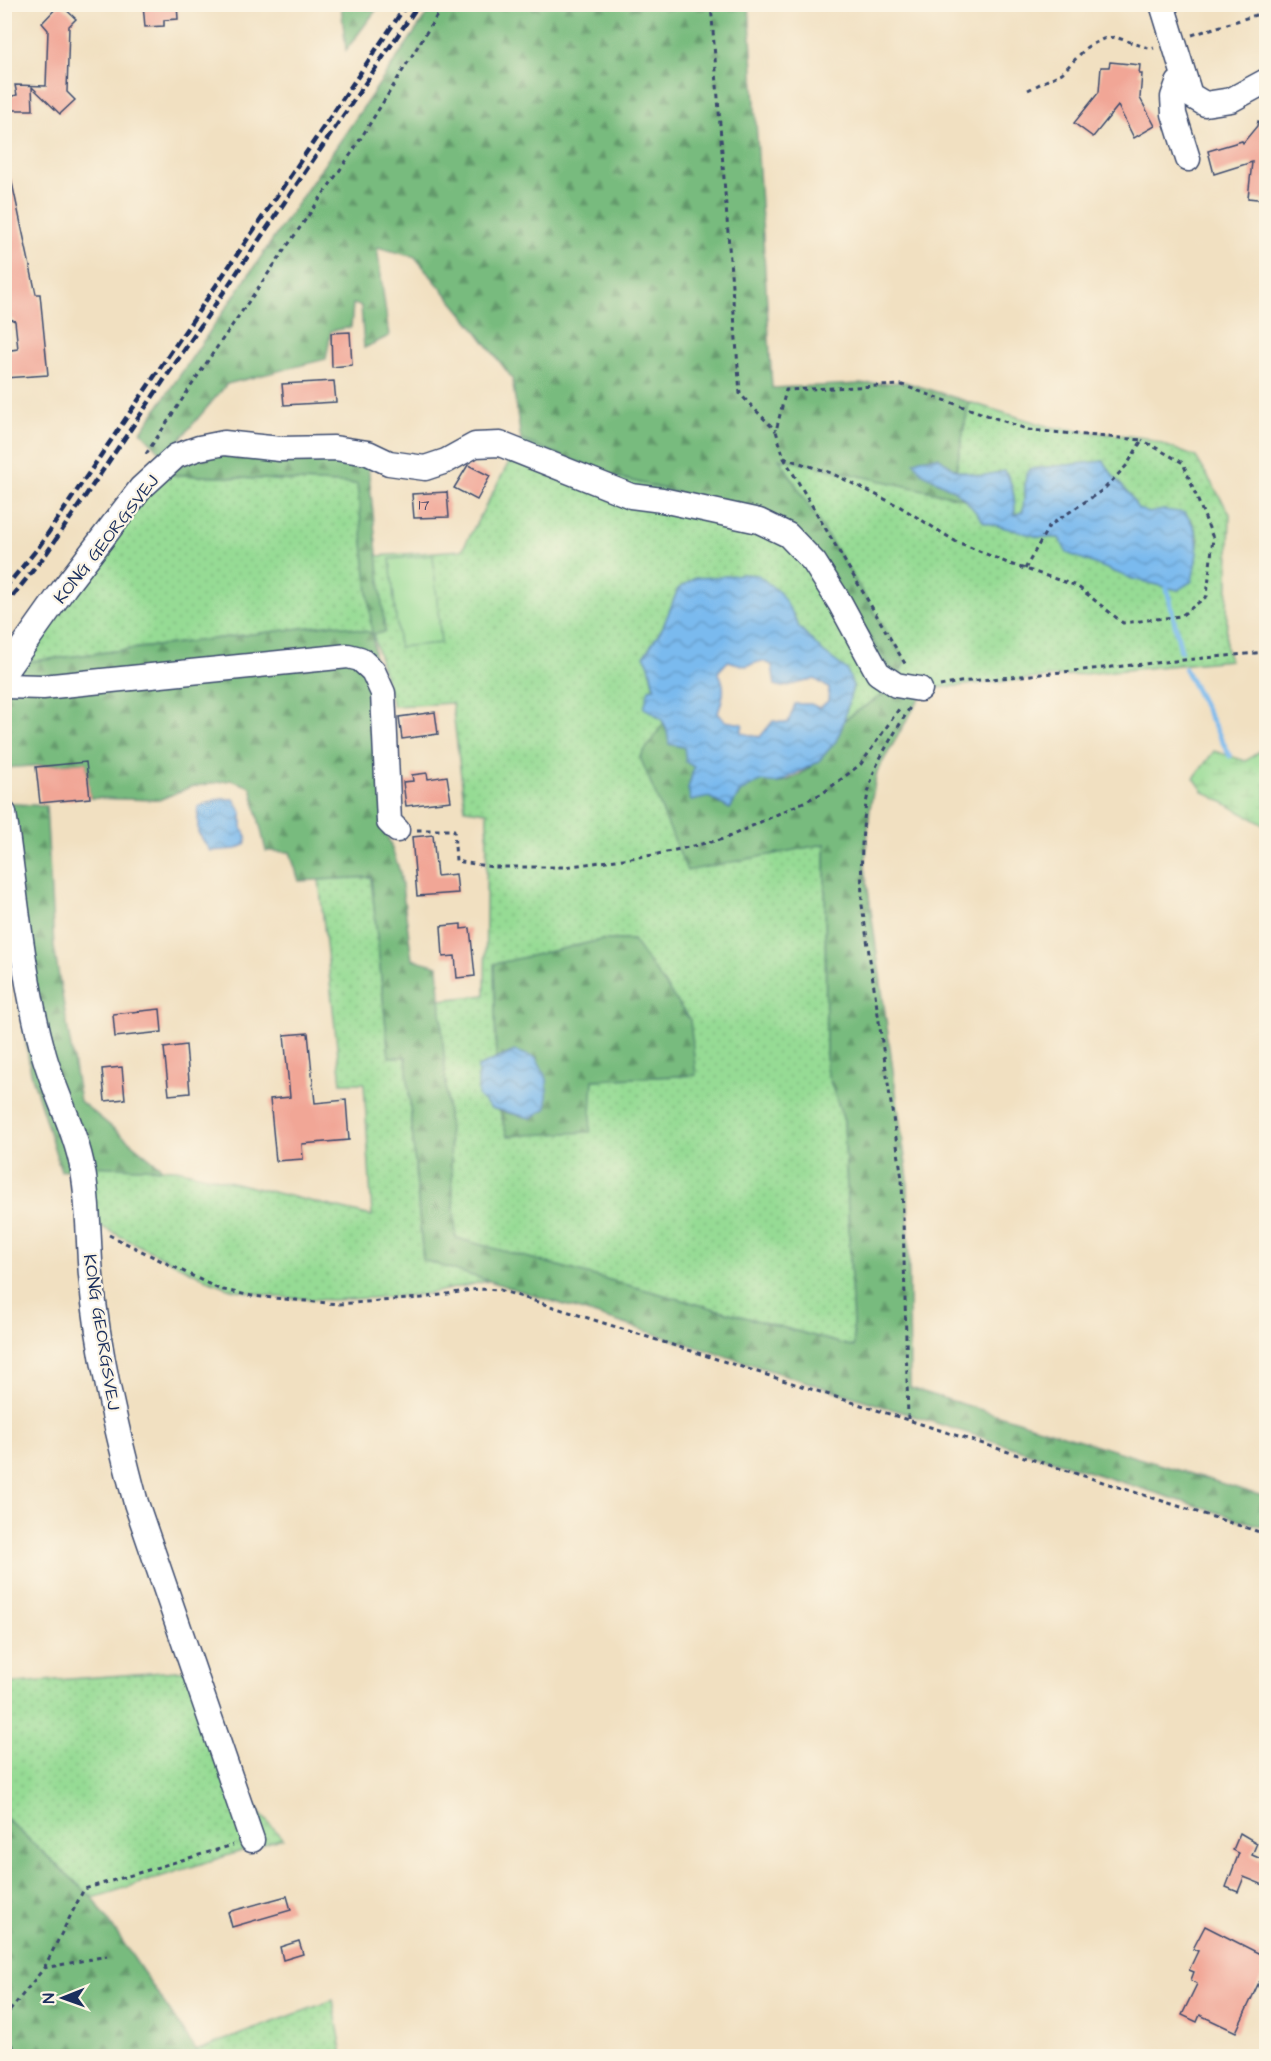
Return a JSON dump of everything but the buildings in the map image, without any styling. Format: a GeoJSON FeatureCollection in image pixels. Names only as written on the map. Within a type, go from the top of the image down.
{"type":"FeatureCollection","features":[{"type":"Feature","properties":{"kind":"street"},"geometry":{"type":"LineString","coordinates":[[1162,4],[1190,95],[1205,104],[1231,100],[1266,81]]}},
{"type":"Feature","properties":{"kind":"street"},"geometry":{"type":"LineString","coordinates":[[1185,81],[1178,83],[1173,97],[1174,114],[1188,159]]}},
{"type":"Feature","properties":{"kind":"street","name":"KONG GEORGSVEJ"},"geometry":{"type":"LineString","coordinates":[[4,674],[65,587],[141,488],[176,456],[224,443],[280,449],[334,448],[368,453],[389,463],[425,468],[446,461],[475,445],[500,444],[631,496],[662,500],[759,521],[788,535],[814,562],[840,603],[878,673],[896,685],[920,689]]}},
{"type":"Feature","properties":{"kind":"street"},"geometry":{"type":"LineString","coordinates":[[4,686],[43,687],[348,656],[360,659],[373,671],[383,693],[389,822],[396,831]]}},
{"type":"Feature","properties":{"kind":"street","name":"KONG GEORGSVEJ"},"geometry":{"type":"LineString","coordinates":[[4,813],[30,993],[45,1056],[68,1116],[83,1171],[91,1277],[105,1373],[128,1472],[136,1503],[252,1840]]}},
{"type":"Feature","properties":{"kind":"path"},"geometry":{"type":"LineString","coordinates":[[143,458],[351,154],[444,4]]}},
{"type":"Feature","properties":{"kind":"path"},"geometry":{"type":"LineString","coordinates":[[711,4],[740,394],[776,431],[784,458],[920,689]]}},
{"type":"Feature","properties":{"kind":"path"},"geometry":{"type":"LineString","coordinates":[[1028,90],[1062,73],[1087,47],[1103,39],[1115,37],[1151,49],[1259,14],[1266,8]]}},
{"type":"Feature","properties":{"kind":"path"},"geometry":{"type":"LineString","coordinates":[[776,431],[786,390],[902,385],[1029,430],[1142,440],[1183,463],[1214,538],[1207,596],[1181,616],[1123,623],[1077,586],[1024,569],[955,541],[899,506],[831,473],[784,458]]}},
{"type":"Feature","properties":{"kind":"path"},"geometry":{"type":"LineString","coordinates":[[1024,569],[1049,526],[1104,489],[1127,465],[1142,440]]}},
{"type":"Feature","properties":{"kind":"path"},"geometry":{"type":"LineString","coordinates":[[396,831],[454,830],[456,861],[492,867],[564,867],[653,855],[724,839],[823,793],[861,764],[898,709],[920,689],[960,682],[1266,652]]}},
{"type":"Feature","properties":{"kind":"path"},"geometry":{"type":"LineString","coordinates":[[908,1419],[902,1179],[862,905],[861,867],[866,808],[874,770],[920,689]]}},
{"type":"Feature","properties":{"kind":"path"},"geometry":{"type":"LineString","coordinates":[[87,1221],[103,1233],[219,1289],[252,1296],[338,1304],[422,1298],[478,1289],[500,1290],[1266,1534]]}},
{"type":"Feature","properties":{"kind":"path"},"geometry":{"type":"LineString","coordinates":[[4,2018],[44,1968],[84,1889],[252,1840]]}},
{"type":"Feature","properties":{"kind":"path"},"geometry":{"type":"LineString","coordinates":[[44,1968],[107,1956]]}},
{"type":"Feature","properties":{"kind":"path"},"geometry":{"type":"LineString","coordinates":[[4,2038],[23,2056]]}},
{"type":"Feature","properties":{"kind":"green space"},"geometry":{"type":"Polygon","coordinates":[[[434,4],[749,5],[772,388],[905,382],[969,402],[956,470],[938,457],[922,473],[952,489],[965,499],[779,458],[905,661],[898,678],[813,555],[762,514],[617,477],[521,440],[512,378],[472,325],[415,257],[377,247],[389,336],[364,348],[361,306],[353,304],[351,327],[331,331],[326,359],[227,384],[165,457],[141,432],[434,4]]]}},
{"type":"Feature","properties":{"kind":"green space"},"geometry":{"type":"Polygon","coordinates":[[[341,5],[380,5],[346,50],[341,5]]]}},
{"type":"Feature","properties":{"kind":"green space"},"geometry":{"type":"Polygon","coordinates":[[[969,402],[1050,427],[1146,438],[1196,457],[1230,514],[1226,647],[1230,660],[935,688],[922,694],[893,688],[844,720],[853,686],[847,670],[823,652],[799,627],[793,614],[717,577],[695,578],[678,589],[663,627],[644,656],[649,666],[658,708],[664,723],[640,757],[825,844],[826,1069],[844,1121],[854,1347],[456,1238],[440,1000],[485,995],[487,812],[465,809],[452,703],[393,706],[373,634],[334,624],[18,663],[162,474],[358,484],[373,633],[384,632],[377,556],[462,550],[521,440],[617,477],[762,514],[905,661],[779,458],[965,499],[984,522],[1039,537],[1059,538],[1068,553],[1130,578],[1177,590],[1192,581],[1199,539],[1192,521],[1164,510],[1149,513],[1138,509],[1104,461],[1030,469],[1026,475],[1023,512],[1014,516],[1013,493],[1005,471],[981,476],[956,470],[969,402]],[[601,940],[495,964],[496,1059],[478,1067],[491,1108],[500,1111],[507,1136],[593,1080],[695,1075],[633,940],[601,940]]]}},
{"type":"Feature","properties":{"kind":"green space"},"geometry":{"type":"Polygon","coordinates":[[[222,446],[368,464],[385,632],[373,634],[385,829],[400,872],[412,959],[438,966],[456,1238],[854,1347],[844,1121],[826,1069],[825,844],[687,871],[640,757],[664,723],[668,731],[669,744],[684,747],[694,767],[688,789],[709,797],[730,809],[739,795],[750,785],[762,781],[779,783],[810,768],[828,750],[841,730],[844,720],[893,688],[922,694],[877,772],[870,808],[865,867],[908,1179],[910,1388],[1266,1497],[1266,1528],[423,1260],[406,1057],[389,1057],[371,877],[299,881],[290,852],[266,851],[251,787],[231,780],[190,787],[159,800],[90,798],[86,762],[5,768],[5,683],[18,663],[334,624],[372,633],[357,484],[162,474],[222,446]]]}},
{"type":"Feature","properties":{"kind":"green space"},"geometry":{"type":"Polygon","coordinates":[[[433,555],[441,643],[399,647],[390,559],[433,555]]]}},
{"type":"Feature","properties":{"kind":"green space"},"geometry":{"type":"Polygon","coordinates":[[[1265,747],[1266,826],[1204,792],[1194,778],[1214,751],[1246,761],[1265,747]]]}},
{"type":"Feature","properties":{"kind":"green space"},"geometry":{"type":"Polygon","coordinates":[[[4,803],[46,806],[54,947],[80,1101],[163,1169],[88,1166],[61,1171],[31,1073],[5,915],[4,803]]]}},
{"type":"Feature","properties":{"kind":"green space"},"geometry":{"type":"Polygon","coordinates":[[[371,877],[389,1057],[406,1056],[423,1260],[488,1281],[421,1295],[333,1300],[277,1297],[231,1289],[210,1281],[102,1227],[94,1218],[88,1166],[177,1169],[372,1216],[364,1083],[341,1083],[319,880],[371,877]]]}},
{"type":"Feature","properties":{"kind":"green space"},"geometry":{"type":"Polygon","coordinates":[[[601,940],[633,940],[690,1020],[696,1075],[593,1080],[590,1132],[507,1136],[500,1111],[531,1118],[515,1051],[496,1059],[494,964],[601,940]]]}},
{"type":"Feature","properties":{"kind":"green space"},"geometry":{"type":"Polygon","coordinates":[[[202,1669],[241,1787],[261,1815],[283,1838],[93,1898],[5,1817],[4,1684],[202,1669]]]}},
{"type":"Feature","properties":{"kind":"green space"},"geometry":{"type":"Polygon","coordinates":[[[4,1817],[93,1898],[200,2056],[5,2056],[4,1817]]]}},
{"type":"Feature","properties":{"kind":"green space"},"geometry":{"type":"Polygon","coordinates":[[[333,2000],[343,2056],[200,2056],[195,2051],[333,2000]]]}},
{"type":"Feature","properties":{"kind":"water"},"geometry":{"type":"Polygon","coordinates":[[[938,457],[956,470],[981,476],[1005,471],[1013,493],[1015,515],[1023,511],[1026,475],[1030,469],[1104,461],[1138,509],[1149,513],[1164,510],[1185,513],[1191,521],[1198,546],[1192,581],[1178,590],[1130,578],[1067,553],[1059,538],[1039,537],[984,522],[965,499],[952,489],[922,473],[914,462],[938,457]]]}},
{"type":"Feature","properties":{"kind":"water"},"geometry":{"type":"Polygon","coordinates":[[[758,575],[780,593],[799,627],[823,652],[847,670],[853,686],[836,741],[818,762],[778,783],[760,781],[740,792],[730,809],[709,797],[691,801],[688,789],[694,767],[686,762],[684,747],[669,744],[663,722],[656,714],[644,708],[649,689],[655,688],[649,664],[644,656],[663,627],[678,589],[695,578],[758,575]],[[728,661],[718,672],[723,687],[723,697],[718,713],[725,721],[743,724],[741,733],[760,737],[773,721],[788,723],[795,704],[811,704],[819,708],[828,701],[829,688],[815,679],[783,687],[775,685],[772,665],[762,661],[746,666],[728,661]]]}},
{"type":"Feature","properties":{"kind":"water"},"geometry":{"type":"Polygon","coordinates":[[[217,799],[234,799],[242,813],[242,828],[247,837],[245,845],[236,849],[210,851],[198,832],[198,807],[217,799]]]}},
{"type":"Feature","properties":{"kind":"water"},"geometry":{"type":"Polygon","coordinates":[[[515,1051],[536,1058],[547,1079],[547,1108],[531,1118],[491,1108],[478,1096],[478,1067],[515,1051]]]}},
{"type":"Feature","properties":{"kind":"waterway"},"geometry":{"type":"LineString","coordinates":[[1167,588],[1181,651]]}},
{"type":"Feature","properties":{"kind":"waterway"},"geometry":{"type":"LineString","coordinates":[[1185,669],[1230,756]]}},
{"type":"Feature","properties":{"kind":"railway"},"geometry":{"type":"LineString","coordinates":[[4,589],[38,548],[407,4]]}},
{"type":"Feature","properties":{"kind":"railway"},"geometry":{"type":"LineString","coordinates":[[4,607],[46,554],[419,4]]}}]}
